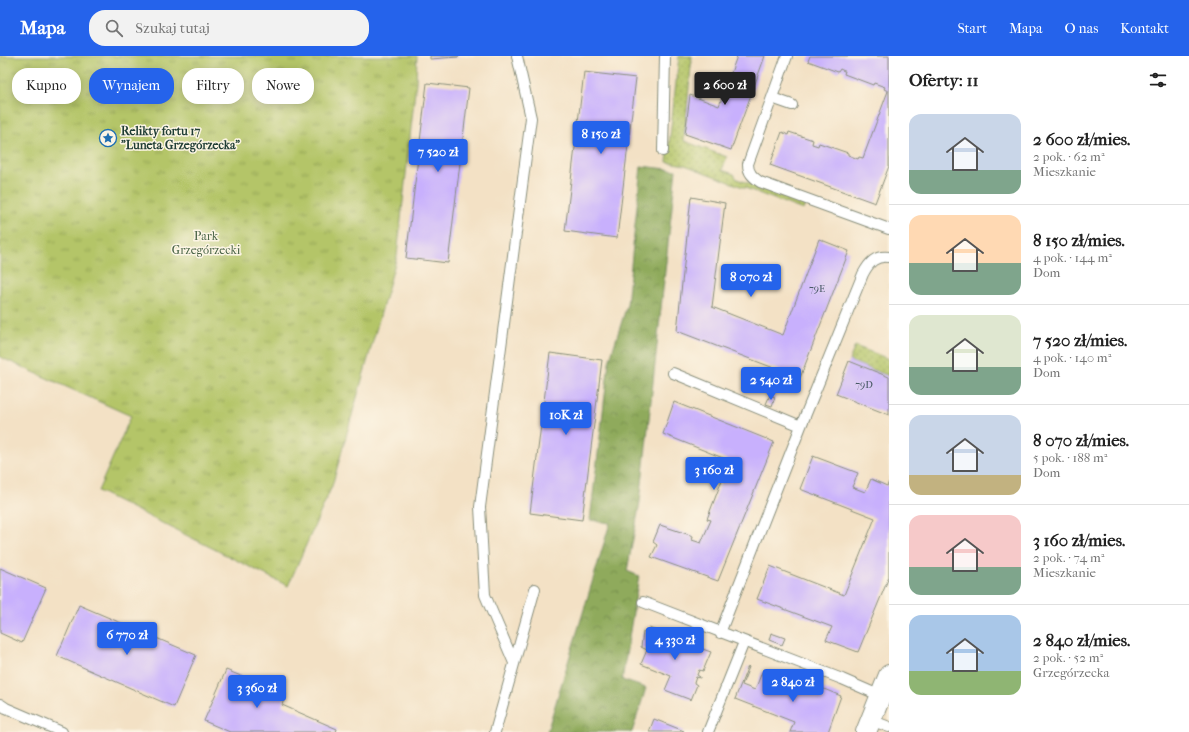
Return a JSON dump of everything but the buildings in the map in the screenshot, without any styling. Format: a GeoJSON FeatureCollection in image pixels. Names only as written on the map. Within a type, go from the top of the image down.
{"type":"FeatureCollection","features":[{"type":"Feature","properties":{"kind":"street"},"geometry":{"type":"LineString","coordinates":[[868,726],[889,675]]}},
{"type":"Feature","properties":{"kind":"lane"},"geometry":{"type":"LineString","coordinates":[[514,663],[485,595],[480,507],[531,118],[517,56]]}},
{"type":"Feature","properties":{"kind":"lane"},"geometry":{"type":"LineString","coordinates":[[663,151],[664,56]]}},
{"type":"Feature","properties":{"kind":"lane"},"geometry":{"type":"LineString","coordinates":[[787,56],[748,164],[748,170],[754,178],[760,182],[889,228]]}},
{"type":"Feature","properties":{"kind":"lane"},"geometry":{"type":"LineString","coordinates":[[772,98],[792,105]]}},
{"type":"Feature","properties":{"kind":"lane"},"geometry":{"type":"LineString","coordinates":[[720,633],[801,426],[868,264],[881,256],[889,257]]}},
{"type":"Feature","properties":{"kind":"lane"},"geometry":{"type":"LineString","coordinates":[[673,373],[801,426]]}},
{"type":"Feature","properties":{"kind":"lane"},"geometry":{"type":"LineString","coordinates":[[495,732],[535,589]]}},
{"type":"Feature","properties":{"kind":"lane"},"geometry":{"type":"LineString","coordinates":[[643,602],[881,696]]}},
{"type":"Feature","properties":{"kind":"lane"},"geometry":{"type":"LineString","coordinates":[[708,732],[744,642]]}},
{"type":"Feature","properties":{"kind":"lane"},"geometry":{"type":"LineString","coordinates":[[0,704],[62,732]]}},
{"type":"Feature","properties":{"kind":"lane"},"geometry":{"type":"LineString","coordinates":[[868,726],[889,727]]}},
{"type":"Feature","properties":{"kind":"green space","name":"Park Grzegórzecki"},"geometry":{"type":"Polygon","coordinates":[[[0,56],[417,56],[416,82],[397,256],[332,486],[288,586],[98,491],[131,416],[0,357],[0,56]]]}},
{"type":"Feature","properties":{"kind":"green space"},"geometry":{"type":"Polygon","coordinates":[[[679,56],[692,56],[684,141],[727,157],[722,170],[734,174],[737,179],[805,204],[803,210],[685,165],[667,162],[679,56]]]}},
{"type":"Feature","properties":{"kind":"green space"},"geometry":{"type":"Polygon","coordinates":[[[641,166],[676,170],[640,502],[627,571],[639,576],[622,680],[646,688],[632,732],[547,732],[610,523],[590,520],[609,362],[627,305],[641,166]]]}},
{"type":"Feature","properties":{"kind":"green space"},"geometry":{"type":"Polygon","coordinates":[[[855,346],[889,359],[889,376],[849,361],[855,346]]]}},
{"type":"Feature","properties":{"kind":"place","name":"Relikty fortu 17 \"Luneta Grzegórzecka\""},"geometry":{"type":"Point","coordinates":[108,138]}}]}
